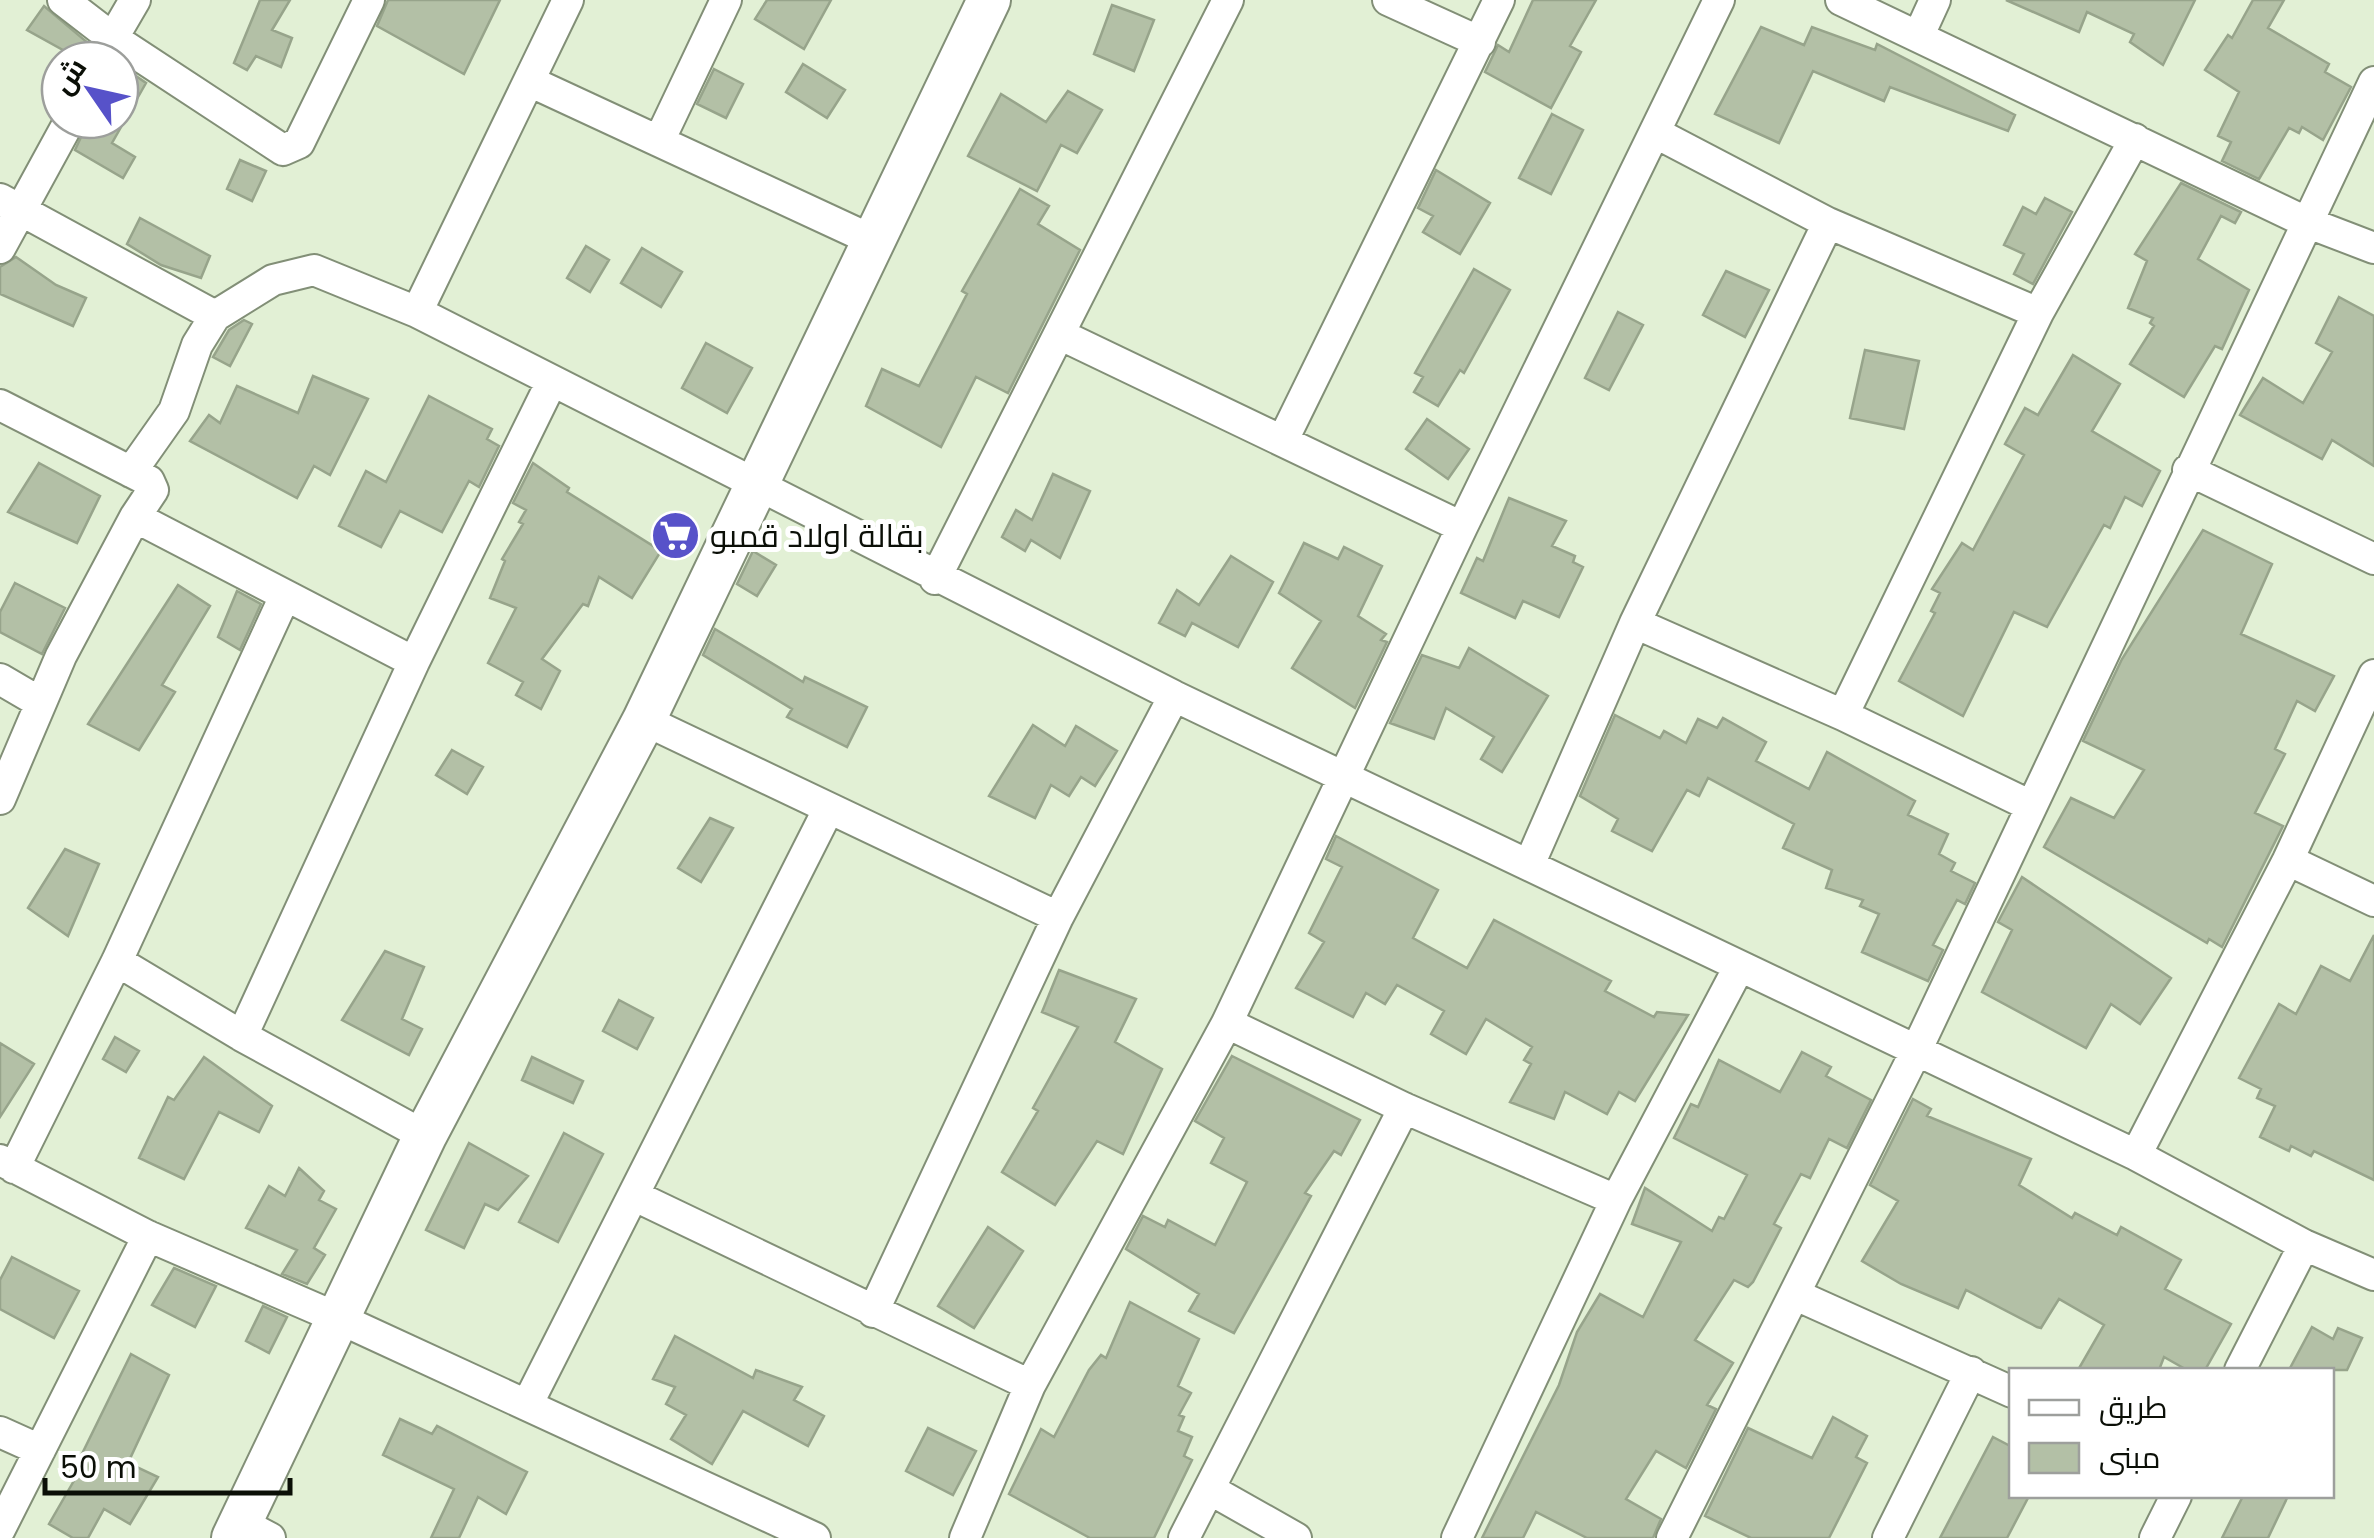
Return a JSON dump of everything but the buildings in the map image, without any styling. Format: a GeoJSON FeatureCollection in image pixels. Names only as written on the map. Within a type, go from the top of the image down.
{"type":"FeatureCollection","features":[{"type":"Feature","properties":{"kind":"street"},"geometry":{"type":"LineString","coordinates":[[63,0],[97,40]]}},
{"type":"Feature","properties":{"kind":"street"},"geometry":{"type":"LineString","coordinates":[[111,40],[135,0]]}},
{"type":"Feature","properties":{"kind":"street"},"geometry":{"type":"LineString","coordinates":[[140,69],[283,150],[292,150],[369,0]]}},
{"type":"Feature","properties":{"kind":"street"},"geometry":{"type":"LineString","coordinates":[[416,312],[568,0]]}},
{"type":"Feature","properties":{"kind":"street"},"geometry":{"type":"LineString","coordinates":[[659,141],[726,0]]}},
{"type":"Feature","properties":{"kind":"street"},"geometry":{"type":"LineString","coordinates":[[248,1533],[340,1319],[425,1136],[644,720],[989,0]]}},
{"type":"Feature","properties":{"kind":"street"},"geometry":{"type":"LineString","coordinates":[[936,579],[1228,0]]}},
{"type":"Feature","properties":{"kind":"street"},"geometry":{"type":"LineString","coordinates":[[1388,0],[1480,42]]}},
{"type":"Feature","properties":{"kind":"street"},"geometry":{"type":"LineString","coordinates":[[1283,440],[1499,0]]}},
{"type":"Feature","properties":{"kind":"street"},"geometry":{"type":"LineString","coordinates":[[964,1538],[1030,1385],[1227,1023],[1462,526],[1719,0]]}},
{"type":"Feature","properties":{"kind":"street"},"geometry":{"type":"LineString","coordinates":[[1840,0],[2306,222],[2374,248]]}},
{"type":"Feature","properties":{"kind":"street"},"geometry":{"type":"LineString","coordinates":[[1918,35],[1935,0]]}},
{"type":"Feature","properties":{"kind":"street"},"geometry":{"type":"LineString","coordinates":[[529,81],[872,240]]}},
{"type":"Feature","properties":{"kind":"street"},"geometry":{"type":"LineString","coordinates":[[1672,1538],[1915,1053],[2374,82]]}},
{"type":"Feature","properties":{"kind":"street"},"geometry":{"type":"LineString","coordinates":[[1656,134],[1828,223],[2038,313]]}},
{"type":"Feature","properties":{"kind":"street"},"geometry":{"type":"LineString","coordinates":[[1843,715],[2038,313],[2135,139]]}},
{"type":"Feature","properties":{"kind":"street"},"geometry":{"type":"LineString","coordinates":[[0,248],[12,206],[57,140]]}},
{"type":"Feature","properties":{"kind":"street"},"geometry":{"type":"LineString","coordinates":[[12,206],[215,316]]}},
{"type":"Feature","properties":{"kind":"street"},"geometry":{"type":"LineString","coordinates":[[1529,864],[1635,623],[1828,223]]}},
{"type":"Feature","properties":{"kind":"street"},"geometry":{"type":"LineString","coordinates":[[131,472],[174,412],[197,345],[215,316],[273,280],[314,270],[416,312],[936,579],[1342,779],[1529,864],[1915,1053],[2136,1155],[2304,1244],[2374,1275]]}},
{"type":"Feature","properties":{"kind":"street"},"geometry":{"type":"LineString","coordinates":[[1059,334],[1462,526]]}},
{"type":"Feature","properties":{"kind":"street"},"geometry":{"type":"LineString","coordinates":[[242,1036],[414,662],[551,383]]}},
{"type":"Feature","properties":{"kind":"street"},"geometry":{"type":"LineString","coordinates":[[0,405],[149,481],[153,490],[60,656],[0,799]]}},
{"type":"Feature","properties":{"kind":"street"},"geometry":{"type":"LineString","coordinates":[[2188,470],[2374,559]]}},
{"type":"Feature","properties":{"kind":"street"},"geometry":{"type":"LineString","coordinates":[[135,517],[284,598],[414,662]]}},
{"type":"Feature","properties":{"kind":"street"},"geometry":{"type":"LineString","coordinates":[[284,598],[117,961],[7,1164],[148,1236],[527,1405],[755,1527],[814,1538]]}},
{"type":"Feature","properties":{"kind":"street"},"geometry":{"type":"LineString","coordinates":[[1635,623],[1843,715],[2031,806]]}},
{"type":"Feature","properties":{"kind":"street"},"geometry":{"type":"LineString","coordinates":[[2136,1155],[2288,860],[2374,675]]}},
{"type":"Feature","properties":{"kind":"street"},"geometry":{"type":"LineString","coordinates":[[0,678],[42,704]]}},
{"type":"Feature","properties":{"kind":"street"},"geometry":{"type":"LineString","coordinates":[[873,1312],[1058,917],[1174,696]]}},
{"type":"Feature","properties":{"kind":"street"},"geometry":{"type":"LineString","coordinates":[[644,720],[1058,917]]}},
{"type":"Feature","properties":{"kind":"street"},"geometry":{"type":"LineString","coordinates":[[527,1405],[828,810]]}},
{"type":"Feature","properties":{"kind":"street"},"geometry":{"type":"LineString","coordinates":[[2288,860],[2374,901]]}},
{"type":"Feature","properties":{"kind":"street"},"geometry":{"type":"LineString","coordinates":[[117,961],[242,1036],[425,1136]]}},
{"type":"Feature","properties":{"kind":"street"},"geometry":{"type":"LineString","coordinates":[[1457,1538],[1616,1200],[1739,967]]}},
{"type":"Feature","properties":{"kind":"street"},"geometry":{"type":"LineString","coordinates":[[1227,1023],[1404,1108],[1616,1200]]}},
{"type":"Feature","properties":{"kind":"street"},"geometry":{"type":"LineString","coordinates":[[1184,1538],[1404,1108]]}},
{"type":"Feature","properties":{"kind":"street"},"geometry":{"type":"LineString","coordinates":[[635,1196],[1030,1385]]}},
{"type":"Feature","properties":{"kind":"street"},"geometry":{"type":"LineString","coordinates":[[0,1529],[148,1236]]}},
{"type":"Feature","properties":{"kind":"street"},"geometry":{"type":"LineString","coordinates":[[2241,1368],[2304,1244]]}},
{"type":"Feature","properties":{"kind":"street"},"geometry":{"type":"LineString","coordinates":[[1796,1295],[2009,1391]]}},
{"type":"Feature","properties":{"kind":"street"},"geometry":{"type":"LineString","coordinates":[[1888,1538],[1971,1372]]}},
{"type":"Feature","properties":{"kind":"street"},"geometry":{"type":"LineString","coordinates":[[0,1432],[40,1450]]}},
{"type":"Feature","properties":{"kind":"street"},"geometry":{"type":"LineString","coordinates":[[1211,1490],[1296,1538]]}},
{"type":"Feature","properties":{"kind":"street"},"geometry":{"type":"LineString","coordinates":[[2155,1538],[2175,1498]]}},
{"type":"Feature","properties":{"kind":"place","name":"بقالة اولاد قمبو"},"geometry":{"type":"Point","coordinates":[675,535]}}]}
